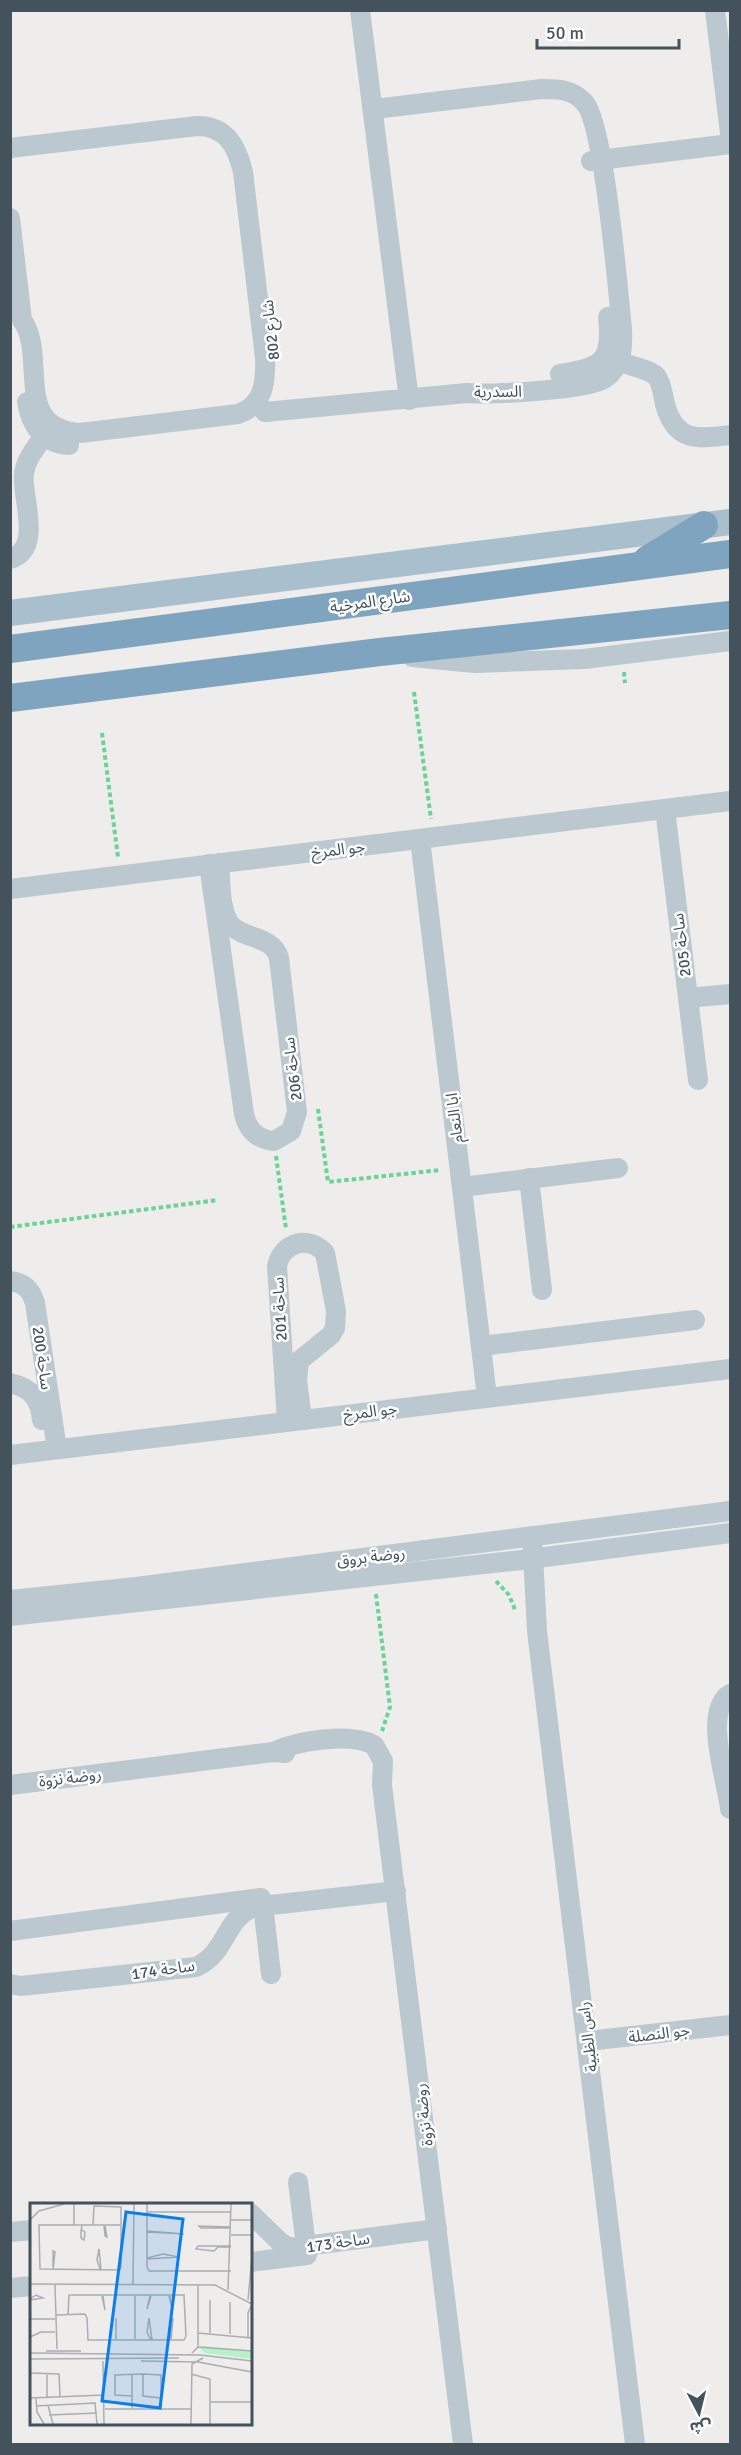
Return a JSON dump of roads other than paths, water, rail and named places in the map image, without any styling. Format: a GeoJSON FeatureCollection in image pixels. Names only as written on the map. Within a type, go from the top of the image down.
{"type":"FeatureCollection","features":[{"type":"Feature","properties":{"kind":"highway"},"geometry":{"type":"LineString","coordinates":[[638,566],[717,524]]}},
{"type":"Feature","properties":{"kind":"highway","name":"شارع المرخية"},"geometry":{"type":"LineString","coordinates":[[10,649],[730,554]]}},
{"type":"Feature","properties":{"kind":"highway"},"geometry":{"type":"LineString","coordinates":[[10,698],[380,652],[730,615]]}},
{"type":"Feature","properties":{"kind":"main road","name":"شارع المرخية"},"geometry":{"type":"LineString","coordinates":[[10,613],[717,524]]}},
{"type":"Feature","properties":{"kind":"street"},"geometry":{"type":"LineString","coordinates":[[360,10],[409,400]]}},
{"type":"Feature","properties":{"kind":"street"},"geometry":{"type":"LineString","coordinates":[[716,10],[728,88],[730,134]]}},
{"type":"Feature","properties":{"kind":"street","name":"السدرية"},"geometry":{"type":"LineString","coordinates":[[374,114],[555,99],[568,104],[583,119],[596,160],[622,329],[622,352],[619,361],[607,377],[591,384],[497,394],[467,393]]}},
{"type":"Feature","properties":{"kind":"street","name":"شارع 802"},"geometry":{"type":"LineString","coordinates":[[10,136],[197,117],[210,117],[224,121],[237,131],[249,152],[252,169],[274,357],[274,388],[265,412]]}},
{"type":"Feature","properties":{"kind":"street","name":"شارع 802"},"geometry":{"type":"LineString","coordinates":[[10,148],[197,126],[207,126],[229,137],[239,156],[243,172],[265,358],[264,387],[252,407],[238,414],[68,433],[51,426],[39,408],[28,332],[22,320],[14,280],[10,218]]}},
{"type":"Feature","properties":{"kind":"street"},"geometry":{"type":"LineString","coordinates":[[596,160],[730,144]]}},
{"type":"Feature","properties":{"kind":"street","name":"السدرية"},"geometry":{"type":"LineString","coordinates":[[467,393],[486,384],[586,371],[597,366],[604,359],[608,350],[609,330],[596,160]]}},
{"type":"Feature","properties":{"kind":"street","name":"شارع 802"},"geometry":{"type":"LineString","coordinates":[[22,320],[18,333],[26,397],[34,428],[43,437]]}},
{"type":"Feature","properties":{"kind":"street"},"geometry":{"type":"LineString","coordinates":[[619,361],[650,372],[658,379],[669,416],[680,431],[699,438],[730,435]]}},
{"type":"Feature","properties":{"kind":"street"},"geometry":{"type":"LineString","coordinates":[[10,559],[20,554],[28,541],[24,473],[29,457],[43,437],[65,445],[79,445],[242,424],[265,412],[467,393]]}},
{"type":"Feature","properties":{"kind":"street"},"geometry":{"type":"LineString","coordinates":[[380,652],[465,662],[519,662],[621,656],[730,641]]}},
{"type":"Feature","properties":{"kind":"street","name":"جو المرخ"},"geometry":{"type":"LineString","coordinates":[[10,889],[730,801]]}},
{"type":"Feature","properties":{"kind":"street","name":"ساحة 205"},"geometry":{"type":"LineString","coordinates":[[665,809],[698,1080]]}},
{"type":"Feature","properties":{"kind":"street","name":"ابا النعام"},"geometry":{"type":"LineString","coordinates":[[426,838],[461,1177],[488,1397]]}},
{"type":"Feature","properties":{"kind":"street"},"geometry":{"type":"LineString","coordinates":[[214,864],[222,963]]}},
{"type":"Feature","properties":{"kind":"street","name":"ساحة 206"},"geometry":{"type":"LineString","coordinates":[[214,864],[226,917],[236,929],[264,941],[277,952],[296,1100],[296,1121],[291,1131],[274,1141],[256,1136],[246,1123],[222,963]]}},
{"type":"Feature","properties":{"kind":"street"},"geometry":{"type":"LineString","coordinates":[[222,963],[234,946],[252,937]]}},
{"type":"Feature","properties":{"kind":"street"},"geometry":{"type":"LineString","coordinates":[[688,998],[730,994]]}},
{"type":"Feature","properties":{"kind":"street"},"geometry":{"type":"LineString","coordinates":[[461,1177],[529,1179],[618,1168]]}},
{"type":"Feature","properties":{"kind":"street"},"geometry":{"type":"LineString","coordinates":[[529,1179],[542,1290]]}},
{"type":"Feature","properties":{"kind":"street","name":"ساحة 201"},"geometry":{"type":"LineString","coordinates":[[312,1243],[320,1247],[328,1260],[336,1319],[331,1335],[313,1347],[299,1361],[295,1420],[281,1330],[277,1266],[279,1257],[288,1246],[312,1243]]}},
{"type":"Feature","properties":{"kind":"street","name":"ساحة 200"},"geometry":{"type":"LineString","coordinates":[[10,1281],[24,1285],[32,1293],[44,1361],[51,1450]]}},
{"type":"Feature","properties":{"kind":"street"},"geometry":{"type":"LineString","coordinates":[[482,1346],[695,1320]]}},
{"type":"Feature","properties":{"kind":"street"},"geometry":{"type":"LineString","coordinates":[[281,1330],[295,1342],[313,1347]]}},
{"type":"Feature","properties":{"kind":"street"},"geometry":{"type":"LineString","coordinates":[[14,1384],[32,1375],[44,1361]]}},
{"type":"Feature","properties":{"kind":"street","name":"جو المرخ"},"geometry":{"type":"LineString","coordinates":[[10,1455],[730,1368]]}},
{"type":"Feature","properties":{"kind":"street","name":"ساحة 200"},"geometry":{"type":"LineString","coordinates":[[14,1384],[32,1392],[40,1404],[51,1450]]}},
{"type":"Feature","properties":{"kind":"street","name":"روضة بروق"},"geometry":{"type":"LineString","coordinates":[[10,1600],[136,1587],[730,1511]]}},
{"type":"Feature","properties":{"kind":"street","name":"روضة بروق"},"geometry":{"type":"LineString","coordinates":[[10,1616],[529,1559],[730,1533]]}},
{"type":"Feature","properties":{"kind":"street","name":"راس الظبية"},"geometry":{"type":"LineString","coordinates":[[525,1537],[529,1559],[531,1612],[537,1631],[635,2445]]}},
{"type":"Feature","properties":{"kind":"street"},"geometry":{"type":"LineString","coordinates":[[730,1694],[720,1706],[717,1725],[726,1790],[730,1793]]}},
{"type":"Feature","properties":{"kind":"street"},"geometry":{"type":"LineString","coordinates":[[730,1717],[728,1734],[730,1793]]}},
{"type":"Feature","properties":{"kind":"street","name":"روضة نزوة"},"geometry":{"type":"LineString","coordinates":[[273,1752],[288,1745],[353,1738],[374,1745],[383,1761],[382,1785],[463,2445]]}},
{"type":"Feature","properties":{"kind":"street","name":"روضة نزوة"},"geometry":{"type":"LineString","coordinates":[[10,1785],[273,1752],[291,1754],[336,1749],[360,1752],[372,1764],[382,1785]]}},
{"type":"Feature","properties":{"kind":"street"},"geometry":{"type":"LineString","coordinates":[[10,1931],[198,1906],[395,1886]]}},
{"type":"Feature","properties":{"kind":"street","name":"ساحة 174"},"geometry":{"type":"LineString","coordinates":[[10,1984],[21,1986],[196,1966],[208,1961],[216,1954],[241,1914],[263,1905],[395,1886]]}},
{"type":"Feature","properties":{"kind":"street"},"geometry":{"type":"LineString","coordinates":[[263,1905],[271,1974]]}},
{"type":"Feature","properties":{"kind":"street"},"geometry":{"type":"LineString","coordinates":[[198,1906],[216,1917],[227,1935]]}},
{"type":"Feature","properties":{"kind":"street","name":"جو النصلة"},"geometry":{"type":"LineString","coordinates":[[588,2042],[730,2025]]}},
{"type":"Feature","properties":{"kind":"street"},"geometry":{"type":"LineString","coordinates":[[298,2182],[306,2246]]}},
{"type":"Feature","properties":{"kind":"street"},"geometry":{"type":"LineString","coordinates":[[252,2256],[261,2238],[254,2216]]}},
{"type":"Feature","properties":{"kind":"street","name":"ساحة 173"},"geometry":{"type":"LineString","coordinates":[[254,2216],[290,2248],[438,2234]]}},
{"type":"Feature","properties":{"kind":"street"},"geometry":{"type":"LineString","coordinates":[[10,2232],[30,2230]]}},
{"type":"Feature","properties":{"kind":"street","name":"ساحة 173"},"geometry":{"type":"LineString","coordinates":[[252,2260],[438,2234]]}},
{"type":"Feature","properties":{"kind":"street"},"geometry":{"type":"LineString","coordinates":[[10,2288],[30,2286]]}}]}
